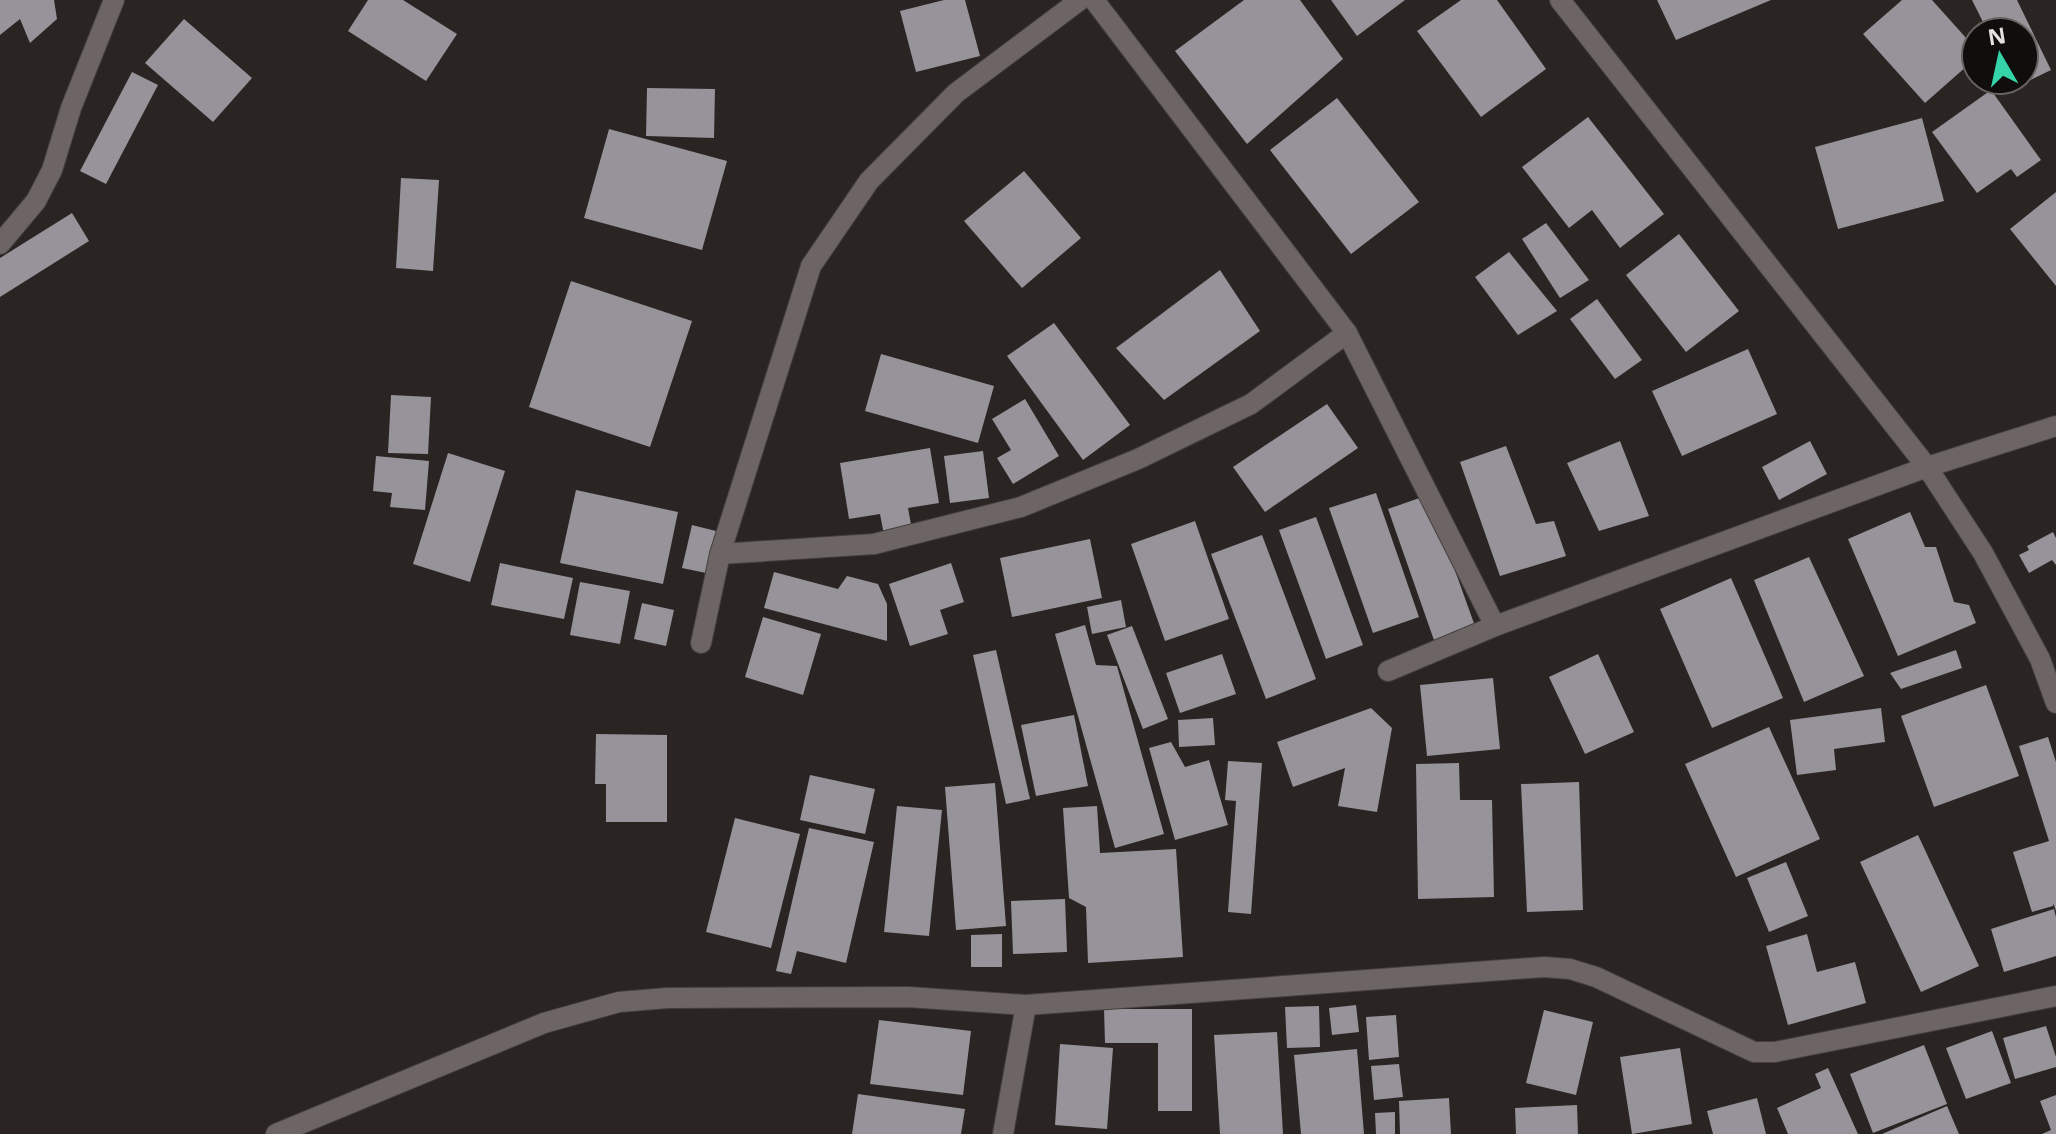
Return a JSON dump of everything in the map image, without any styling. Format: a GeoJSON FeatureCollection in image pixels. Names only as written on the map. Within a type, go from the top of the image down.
{"type":"FeatureCollection","features":[{"type":"Feature","properties":{"kind":"street"},"geometry":{"type":"LineString","coordinates":[[0,244],[36,201],[52,170],[71,108],[114,0]]}},
{"type":"Feature","properties":{"kind":"street"},"geometry":{"type":"LineString","coordinates":[[701,643],[720,554],[811,266],[869,181],[956,93],[1080,0]]}},
{"type":"Feature","properties":{"kind":"street"},"geometry":{"type":"LineString","coordinates":[[1094,0],[1347,333],[1495,626]]}},
{"type":"Feature","properties":{"kind":"street"},"geometry":{"type":"LineString","coordinates":[[1560,0],[1927,467],[1983,553],[2040,659],[2056,703]]}},
{"type":"Feature","properties":{"kind":"street"},"geometry":{"type":"LineString","coordinates":[[720,554],[874,544],[1021,507],[1138,459],[1251,404],[1347,333]]}},
{"type":"Feature","properties":{"kind":"street"},"geometry":{"type":"LineString","coordinates":[[1388,671],[1495,626],[1927,467],[2056,426]]}},
{"type":"Feature","properties":{"kind":"street"},"geometry":{"type":"LineString","coordinates":[[276,1134],[544,1023],[619,1002],[667,998],[908,997],[1026,1005],[1544,967],[1570,969],[1596,977],[1754,1052],[1775,1052],[2056,996]]}},
{"type":"Feature","properties":{"kind":"street"},"geometry":{"type":"LineString","coordinates":[[1003,1134],[1026,1005]]}},
{"type":"Feature","properties":{"kind":"building"},"geometry":{"type":"Polygon","coordinates":[[[0,0],[54,0],[57,19],[30,43],[20,19],[0,35],[0,0]]]}},
{"type":"Feature","properties":{"kind":"building"},"geometry":{"type":"Polygon","coordinates":[[[368,0],[403,0],[457,34],[426,81],[348,31],[368,0]]]}},
{"type":"Feature","properties":{"kind":"building"},"geometry":{"type":"Polygon","coordinates":[[[944,0],[965,0],[980,56],[916,72],[900,11],[944,0]]]}},
{"type":"Feature","properties":{"kind":"building"},"geometry":{"type":"Polygon","coordinates":[[[1244,0],[1300,0],[1343,59],[1247,144],[1175,51],[1244,0]]]}},
{"type":"Feature","properties":{"kind":"building"},"geometry":{"type":"Polygon","coordinates":[[[1331,0],[1405,0],[1357,36],[1331,0]]]}},
{"type":"Feature","properties":{"kind":"building"},"geometry":{"type":"Polygon","coordinates":[[[1461,0],[1497,0],[1546,69],[1481,117],[1417,31],[1461,0]]]}},
{"type":"Feature","properties":{"kind":"building"},"geometry":{"type":"Polygon","coordinates":[[[1657,0],[1771,0],[1676,40],[1657,0]]]}},
{"type":"Feature","properties":{"kind":"building"},"geometry":{"type":"Polygon","coordinates":[[[1902,0],[1932,0],[1960,31],[1960,72],[1925,103],[1863,34],[1902,0]]]}},
{"type":"Feature","properties":{"kind":"building"},"geometry":{"type":"Polygon","coordinates":[[[1972,0],[2017,0],[2025,16],[1980,16],[1972,0]]]}},
{"type":"Feature","properties":{"kind":"building"},"geometry":{"type":"Polygon","coordinates":[[[184,19],[252,78],[213,122],[145,63],[184,19]]]}},
{"type":"Feature","properties":{"kind":"building"},"geometry":{"type":"Polygon","coordinates":[[[2040,47],[2051,70],[2040,75],[2040,47]]]}},
{"type":"Feature","properties":{"kind":"building"},"geometry":{"type":"Polygon","coordinates":[[[132,72],[158,85],[106,184],[80,171],[132,72]]]}},
{"type":"Feature","properties":{"kind":"building"},"geometry":{"type":"Polygon","coordinates":[[[647,88],[715,89],[714,138],[646,136],[647,88]]]}},
{"type":"Feature","properties":{"kind":"building"},"geometry":{"type":"Polygon","coordinates":[[[1983,96],[1995,96],[2041,160],[2017,177],[2011,169],[1977,193],[1932,132],[1983,96]]]}},
{"type":"Feature","properties":{"kind":"building"},"geometry":{"type":"Polygon","coordinates":[[[1337,98],[1419,202],[1351,254],[1270,150],[1337,98]]]}},
{"type":"Feature","properties":{"kind":"building"},"geometry":{"type":"Polygon","coordinates":[[[1588,117],[1664,214],[1620,248],[1592,210],[1569,228],[1522,167],[1588,117]]]}},
{"type":"Feature","properties":{"kind":"building"},"geometry":{"type":"Polygon","coordinates":[[[1922,118],[1944,201],[1838,229],[1815,147],[1922,118]]]}},
{"type":"Feature","properties":{"kind":"building"},"geometry":{"type":"Polygon","coordinates":[[[609,129],[727,161],[702,250],[584,218],[609,129]]]}},
{"type":"Feature","properties":{"kind":"building"},"geometry":{"type":"Polygon","coordinates":[[[1024,171],[1081,238],[1022,288],[964,221],[1024,171]]]}},
{"type":"Feature","properties":{"kind":"building"},"geometry":{"type":"Polygon","coordinates":[[[401,178],[439,180],[433,271],[396,268],[401,178]]]}},
{"type":"Feature","properties":{"kind":"building"},"geometry":{"type":"Polygon","coordinates":[[[2056,192],[2056,286],[2010,229],[2056,192]]]}},
{"type":"Feature","properties":{"kind":"building"},"geometry":{"type":"Polygon","coordinates":[[[72,213],[89,241],[0,297],[0,258],[72,213]]]}},
{"type":"Feature","properties":{"kind":"building"},"geometry":{"type":"Polygon","coordinates":[[[1546,223],[1589,280],[1560,298],[1522,239],[1546,223]]]}},
{"type":"Feature","properties":{"kind":"building"},"geometry":{"type":"Polygon","coordinates":[[[1679,234],[1739,311],[1686,352],[1626,275],[1679,234]]]}},
{"type":"Feature","properties":{"kind":"building"},"geometry":{"type":"Polygon","coordinates":[[[1509,252],[1557,311],[1518,335],[1475,277],[1509,252]]]}},
{"type":"Feature","properties":{"kind":"building"},"geometry":{"type":"Polygon","coordinates":[[[1220,270],[1260,331],[1164,400],[1116,348],[1220,270]]]}},
{"type":"Feature","properties":{"kind":"building"},"geometry":{"type":"Polygon","coordinates":[[[571,281],[692,321],[650,447],[529,407],[571,281]]]}},
{"type":"Feature","properties":{"kind":"building"},"geometry":{"type":"Polygon","coordinates":[[[1597,299],[1642,360],[1615,379],[1570,319],[1597,299]]]}},
{"type":"Feature","properties":{"kind":"building"},"geometry":{"type":"Polygon","coordinates":[[[1054,323],[1130,425],[1083,460],[1007,356],[1054,323]]]}},
{"type":"Feature","properties":{"kind":"building"},"geometry":{"type":"Polygon","coordinates":[[[1748,349],[1777,414],[1682,456],[1652,391],[1748,349]]]}},
{"type":"Feature","properties":{"kind":"building"},"geometry":{"type":"Polygon","coordinates":[[[881,354],[994,386],[978,443],[865,411],[881,354]]]}},
{"type":"Feature","properties":{"kind":"building"},"geometry":{"type":"Polygon","coordinates":[[[391,395],[431,397],[428,454],[388,453],[391,395]]]}},
{"type":"Feature","properties":{"kind":"building"},"geometry":{"type":"Polygon","coordinates":[[[1025,399],[1059,456],[1013,484],[997,458],[1011,450],[992,419],[1025,399]]]}},
{"type":"Feature","properties":{"kind":"building"},"geometry":{"type":"Polygon","coordinates":[[[1327,404],[1358,448],[1265,512],[1233,467],[1327,404]]]}},
{"type":"Feature","properties":{"kind":"building"},"geometry":{"type":"Polygon","coordinates":[[[1620,441],[1649,516],[1599,531],[1567,463],[1620,441]]]}},
{"type":"Feature","properties":{"kind":"building"},"geometry":{"type":"Polygon","coordinates":[[[1810,441],[1827,474],[1779,500],[1762,467],[1810,441]]]}},
{"type":"Feature","properties":{"kind":"building"},"geometry":{"type":"Polygon","coordinates":[[[1506,446],[1536,524],[1554,521],[1566,556],[1500,576],[1460,462],[1506,446]]]}},
{"type":"Feature","properties":{"kind":"building"},"geometry":{"type":"Polygon","coordinates":[[[930,448],[939,503],[908,508],[912,530],[884,535],[880,514],[849,519],[840,463],[930,448]]]}},
{"type":"Feature","properties":{"kind":"building"},"geometry":{"type":"Polygon","coordinates":[[[983,451],[989,498],[950,503],[944,456],[983,451]]]}},
{"type":"Feature","properties":{"kind":"building"},"geometry":{"type":"Polygon","coordinates":[[[448,453],[505,471],[470,582],[413,564],[448,453]]]}},
{"type":"Feature","properties":{"kind":"building"},"geometry":{"type":"Polygon","coordinates":[[[376,456],[429,461],[425,510],[390,507],[392,493],[373,491],[376,456]]]}},
{"type":"Feature","properties":{"kind":"building"},"geometry":{"type":"Polygon","coordinates":[[[576,490],[678,512],[663,584],[560,563],[576,490]]]}},
{"type":"Feature","properties":{"kind":"building"},"geometry":{"type":"Polygon","coordinates":[[[1376,493],[1419,617],[1373,633],[1329,508],[1376,493]]]}},
{"type":"Feature","properties":{"kind":"building"},"geometry":{"type":"Polygon","coordinates":[[[1428,495],[1476,629],[1435,643],[1388,509],[1428,495]]]}},
{"type":"Feature","properties":{"kind":"building"},"geometry":{"type":"Polygon","coordinates":[[[1910,512],[1925,547],[1936,547],[1954,602],[1969,605],[1976,623],[1898,656],[1848,539],[1910,512]]]}},
{"type":"Feature","properties":{"kind":"building"},"geometry":{"type":"Polygon","coordinates":[[[1316,517],[1363,645],[1326,659],[1279,530],[1316,517]]]}},
{"type":"Feature","properties":{"kind":"building"},"geometry":{"type":"Polygon","coordinates":[[[1195,521],[1229,619],[1165,641],[1131,544],[1195,521]]]}},
{"type":"Feature","properties":{"kind":"building"},"geometry":{"type":"Polygon","coordinates":[[[692,525],[720,532],[711,574],[682,568],[692,525]]]}},
{"type":"Feature","properties":{"kind":"building"},"geometry":{"type":"Polygon","coordinates":[[[2053,532],[2056,538],[2056,565],[2052,560],[2029,573],[2019,555],[2029,550],[2027,546],[2053,532]]]}},
{"type":"Feature","properties":{"kind":"building"},"geometry":{"type":"Polygon","coordinates":[[[1262,535],[1316,679],[1266,699],[1211,554],[1262,535]]]}},
{"type":"Feature","properties":{"kind":"building"},"geometry":{"type":"Polygon","coordinates":[[[1090,539],[1102,598],[1012,617],[1000,558],[1090,539]]]}},
{"type":"Feature","properties":{"kind":"building"},"geometry":{"type":"Polygon","coordinates":[[[1809,557],[1864,676],[1804,702],[1754,580],[1809,557]]]}},
{"type":"Feature","properties":{"kind":"building"},"geometry":{"type":"Polygon","coordinates":[[[500,563],[573,578],[564,619],[491,605],[500,563]]]}},
{"type":"Feature","properties":{"kind":"building"},"geometry":{"type":"Polygon","coordinates":[[[951,563],[964,602],[940,610],[948,634],[910,646],[889,584],[951,563]]]}},
{"type":"Feature","properties":{"kind":"building"},"geometry":{"type":"Polygon","coordinates":[[[774,572],[838,589],[847,576],[878,584],[887,604],[887,641],[764,608],[774,572]]]}},
{"type":"Feature","properties":{"kind":"building"},"geometry":{"type":"Polygon","coordinates":[[[1731,578],[1783,698],[1712,728],[1660,609],[1731,578]]]}},
{"type":"Feature","properties":{"kind":"building"},"geometry":{"type":"Polygon","coordinates":[[[580,582],[630,591],[620,644],[570,635],[580,582]]]}},
{"type":"Feature","properties":{"kind":"building"},"geometry":{"type":"Polygon","coordinates":[[[1121,600],[1126,627],[1092,634],[1087,607],[1121,600]]]}},
{"type":"Feature","properties":{"kind":"building"},"geometry":{"type":"Polygon","coordinates":[[[642,603],[674,610],[666,646],[634,639],[642,603]]]}},
{"type":"Feature","properties":{"kind":"building"},"geometry":{"type":"Polygon","coordinates":[[[763,617],[821,634],[803,695],[745,677],[763,617]]]}},
{"type":"Feature","properties":{"kind":"building"},"geometry":{"type":"Polygon","coordinates":[[[1085,625],[1096,665],[1117,666],[1164,834],[1115,848],[1055,634],[1085,625]]]}},
{"type":"Feature","properties":{"kind":"building"},"geometry":{"type":"Polygon","coordinates":[[[1132,626],[1168,719],[1143,729],[1107,635],[1132,626]]]}},
{"type":"Feature","properties":{"kind":"building"},"geometry":{"type":"Polygon","coordinates":[[[996,650],[1030,799],[1006,804],[973,655],[996,650]]]}},
{"type":"Feature","properties":{"kind":"building"},"geometry":{"type":"Polygon","coordinates":[[[1956,650],[1962,668],[1901,689],[1890,673],[1956,650]]]}},
{"type":"Feature","properties":{"kind":"building"},"geometry":{"type":"Polygon","coordinates":[[[1222,654],[1236,694],[1180,713],[1166,673],[1222,654]]]}},
{"type":"Feature","properties":{"kind":"building"},"geometry":{"type":"Polygon","coordinates":[[[1598,654],[1634,732],[1585,754],[1549,677],[1598,654]]]}},
{"type":"Feature","properties":{"kind":"building"},"geometry":{"type":"Polygon","coordinates":[[[1493,678],[1500,749],[1427,756],[1420,685],[1493,678]]]}},
{"type":"Feature","properties":{"kind":"building"},"geometry":{"type":"Polygon","coordinates":[[[1986,685],[2019,776],[1934,807],[1901,716],[1986,685]]]}},
{"type":"Feature","properties":{"kind":"building"},"geometry":{"type":"Polygon","coordinates":[[[1371,708],[1392,728],[1377,812],[1338,806],[1345,768],[1293,787],[1277,742],[1371,708]]]}},
{"type":"Feature","properties":{"kind":"building"},"geometry":{"type":"Polygon","coordinates":[[[1881,708],[1885,742],[1834,749],[1836,770],[1797,775],[1790,720],[1881,708]]]}},
{"type":"Feature","properties":{"kind":"building"},"geometry":{"type":"Polygon","coordinates":[[[1074,715],[1088,786],[1036,796],[1021,725],[1074,715]]]}},
{"type":"Feature","properties":{"kind":"building"},"geometry":{"type":"Polygon","coordinates":[[[1213,718],[1215,745],[1179,747],[1178,720],[1213,718]]]}},
{"type":"Feature","properties":{"kind":"building"},"geometry":{"type":"Polygon","coordinates":[[[1769,727],[1820,839],[1736,877],[1685,764],[1769,727]]]}},
{"type":"Feature","properties":{"kind":"building"},"geometry":{"type":"Polygon","coordinates":[[[596,734],[667,735],[667,822],[606,822],[606,784],[595,784],[596,734]]]}},
{"type":"Feature","properties":{"kind":"building"},"geometry":{"type":"Polygon","coordinates":[[[2048,737],[2056,762],[2056,911],[2053,903],[2053,906],[2032,912],[2013,852],[2049,841],[2019,746],[2048,737]]]}},
{"type":"Feature","properties":{"kind":"building"},"geometry":{"type":"Polygon","coordinates":[[[1171,742],[1185,767],[1209,760],[1228,825],[1175,840],[1149,748],[1171,742]]]}},
{"type":"Feature","properties":{"kind":"building"},"geometry":{"type":"Polygon","coordinates":[[[1228,761],[1262,763],[1251,914],[1228,912],[1236,801],[1225,800],[1228,761]]]}},
{"type":"Feature","properties":{"kind":"building"},"geometry":{"type":"Polygon","coordinates":[[[1459,763],[1460,800],[1492,800],[1494,897],[1418,899],[1416,764],[1459,763]]]}},
{"type":"Feature","properties":{"kind":"building"},"geometry":{"type":"Polygon","coordinates":[[[810,775],[875,789],[865,834],[800,820],[810,775]]]}},
{"type":"Feature","properties":{"kind":"building"},"geometry":{"type":"Polygon","coordinates":[[[1579,782],[1583,910],[1527,912],[1521,784],[1579,782]]]}},
{"type":"Feature","properties":{"kind":"building"},"geometry":{"type":"Polygon","coordinates":[[[995,783],[1006,926],[956,930],[945,787],[995,783]]]}},
{"type":"Feature","properties":{"kind":"building"},"geometry":{"type":"Polygon","coordinates":[[[897,806],[942,810],[929,936],[884,932],[897,806]]]}},
{"type":"Feature","properties":{"kind":"building"},"geometry":{"type":"Polygon","coordinates":[[[1097,806],[1100,853],[1176,849],[1183,957],[1088,963],[1086,907],[1069,898],[1063,808],[1097,806]]]}},
{"type":"Feature","properties":{"kind":"building"},"geometry":{"type":"Polygon","coordinates":[[[735,818],[800,834],[771,948],[706,932],[735,818]]]}},
{"type":"Feature","properties":{"kind":"building"},"geometry":{"type":"Polygon","coordinates":[[[809,828],[874,842],[846,963],[797,951],[791,974],[776,971],[809,828]]]}},
{"type":"Feature","properties":{"kind":"building"},"geometry":{"type":"Polygon","coordinates":[[[1918,835],[1979,966],[1921,992],[1860,862],[1918,835]]]}},
{"type":"Feature","properties":{"kind":"building"},"geometry":{"type":"Polygon","coordinates":[[[1786,862],[1808,916],[1769,932],[1747,878],[1786,862]]]}},
{"type":"Feature","properties":{"kind":"building"},"geometry":{"type":"Polygon","coordinates":[[[1065,899],[1067,952],[1013,954],[1011,901],[1065,899]]]}},
{"type":"Feature","properties":{"kind":"building"},"geometry":{"type":"Polygon","coordinates":[[[2054,909],[2056,956],[2004,972],[1991,929],[2054,909]]]}},
{"type":"Feature","properties":{"kind":"building"},"geometry":{"type":"Polygon","coordinates":[[[1002,934],[1002,967],[971,967],[971,935],[1002,934]]]}},
{"type":"Feature","properties":{"kind":"building"},"geometry":{"type":"Polygon","coordinates":[[[1807,934],[1817,972],[1855,962],[1866,1003],[1788,1025],[1766,946],[1807,934]]]}},
{"type":"Feature","properties":{"kind":"building"},"geometry":{"type":"Polygon","coordinates":[[[1356,1005],[1359,1032],[1332,1035],[1329,1008],[1356,1005]]]}},
{"type":"Feature","properties":{"kind":"building"},"geometry":{"type":"Polygon","coordinates":[[[1319,1006],[1320,1047],[1287,1048],[1285,1007],[1319,1006]]]}},
{"type":"Feature","properties":{"kind":"building"},"geometry":{"type":"Polygon","coordinates":[[[1104,1009],[1192,1009],[1192,1111],[1158,1111],[1158,1043],[1105,1043],[1104,1009]]]}},
{"type":"Feature","properties":{"kind":"building"},"geometry":{"type":"Polygon","coordinates":[[[1544,1010],[1593,1022],[1576,1095],[1526,1083],[1544,1010]]]}},
{"type":"Feature","properties":{"kind":"building"},"geometry":{"type":"Polygon","coordinates":[[[1396,1015],[1399,1057],[1369,1060],[1366,1017],[1396,1015]]]}},
{"type":"Feature","properties":{"kind":"building"},"geometry":{"type":"Polygon","coordinates":[[[879,1020],[971,1031],[963,1095],[870,1084],[879,1020]]]}},
{"type":"Feature","properties":{"kind":"building"},"geometry":{"type":"Polygon","coordinates":[[[2046,1026],[2056,1067],[2015,1079],[2003,1038],[2046,1026]]]}},
{"type":"Feature","properties":{"kind":"building"},"geometry":{"type":"Polygon","coordinates":[[[1992,1031],[2011,1083],[1966,1099],[1946,1048],[1992,1031]]]}},
{"type":"Feature","properties":{"kind":"building"},"geometry":{"type":"Polygon","coordinates":[[[1277,1032],[1283,1134],[1220,1134],[1214,1035],[1277,1032]]]}},
{"type":"Feature","properties":{"kind":"building"},"geometry":{"type":"Polygon","coordinates":[[[1060,1044],[1113,1048],[1107,1129],[1055,1125],[1060,1044]]]}},
{"type":"Feature","properties":{"kind":"building"},"geometry":{"type":"Polygon","coordinates":[[[1924,1045],[1947,1104],[1873,1133],[1850,1074],[1924,1045]]]}},
{"type":"Feature","properties":{"kind":"building"},"geometry":{"type":"Polygon","coordinates":[[[1680,1048],[1692,1124],[1632,1134],[1620,1057],[1680,1048]]]}},
{"type":"Feature","properties":{"kind":"building"},"geometry":{"type":"Polygon","coordinates":[[[1357,1049],[1364,1134],[1301,1134],[1294,1055],[1357,1049]]]}},
{"type":"Feature","properties":{"kind":"building"},"geometry":{"type":"Polygon","coordinates":[[[1399,1064],[1403,1097],[1374,1100],[1371,1066],[1399,1064]]]}},
{"type":"Feature","properties":{"kind":"building"},"geometry":{"type":"Polygon","coordinates":[[[1828,1068],[1858,1134],[1788,1134],[1777,1108],[1821,1088],[1815,1074],[1828,1068]]]}},
{"type":"Feature","properties":{"kind":"building"},"geometry":{"type":"Polygon","coordinates":[[[858,1094],[965,1109],[961,1134],[852,1134],[858,1094]]]}},
{"type":"Feature","properties":{"kind":"building"},"geometry":{"type":"Polygon","coordinates":[[[2056,1095],[2056,1134],[2042,1134],[2051,1130],[2040,1101],[2056,1095]]]}},
{"type":"Feature","properties":{"kind":"building"},"geometry":{"type":"Polygon","coordinates":[[[1449,1098],[1451,1134],[1400,1134],[1399,1101],[1449,1098]]]}},
{"type":"Feature","properties":{"kind":"building"},"geometry":{"type":"Polygon","coordinates":[[[1757,1098],[1766,1134],[1713,1134],[1707,1111],[1757,1098]]]}},
{"type":"Feature","properties":{"kind":"building"},"geometry":{"type":"Polygon","coordinates":[[[1577,1105],[1578,1134],[1516,1134],[1515,1108],[1577,1105]]]}},
{"type":"Feature","properties":{"kind":"building"},"geometry":{"type":"Polygon","coordinates":[[[1947,1106],[1959,1134],[1882,1134],[1947,1106]]]}},
{"type":"Feature","properties":{"kind":"building"},"geometry":{"type":"Polygon","coordinates":[[[1395,1112],[1395,1134],[1376,1134],[1375,1113],[1395,1112]]]}}]}
